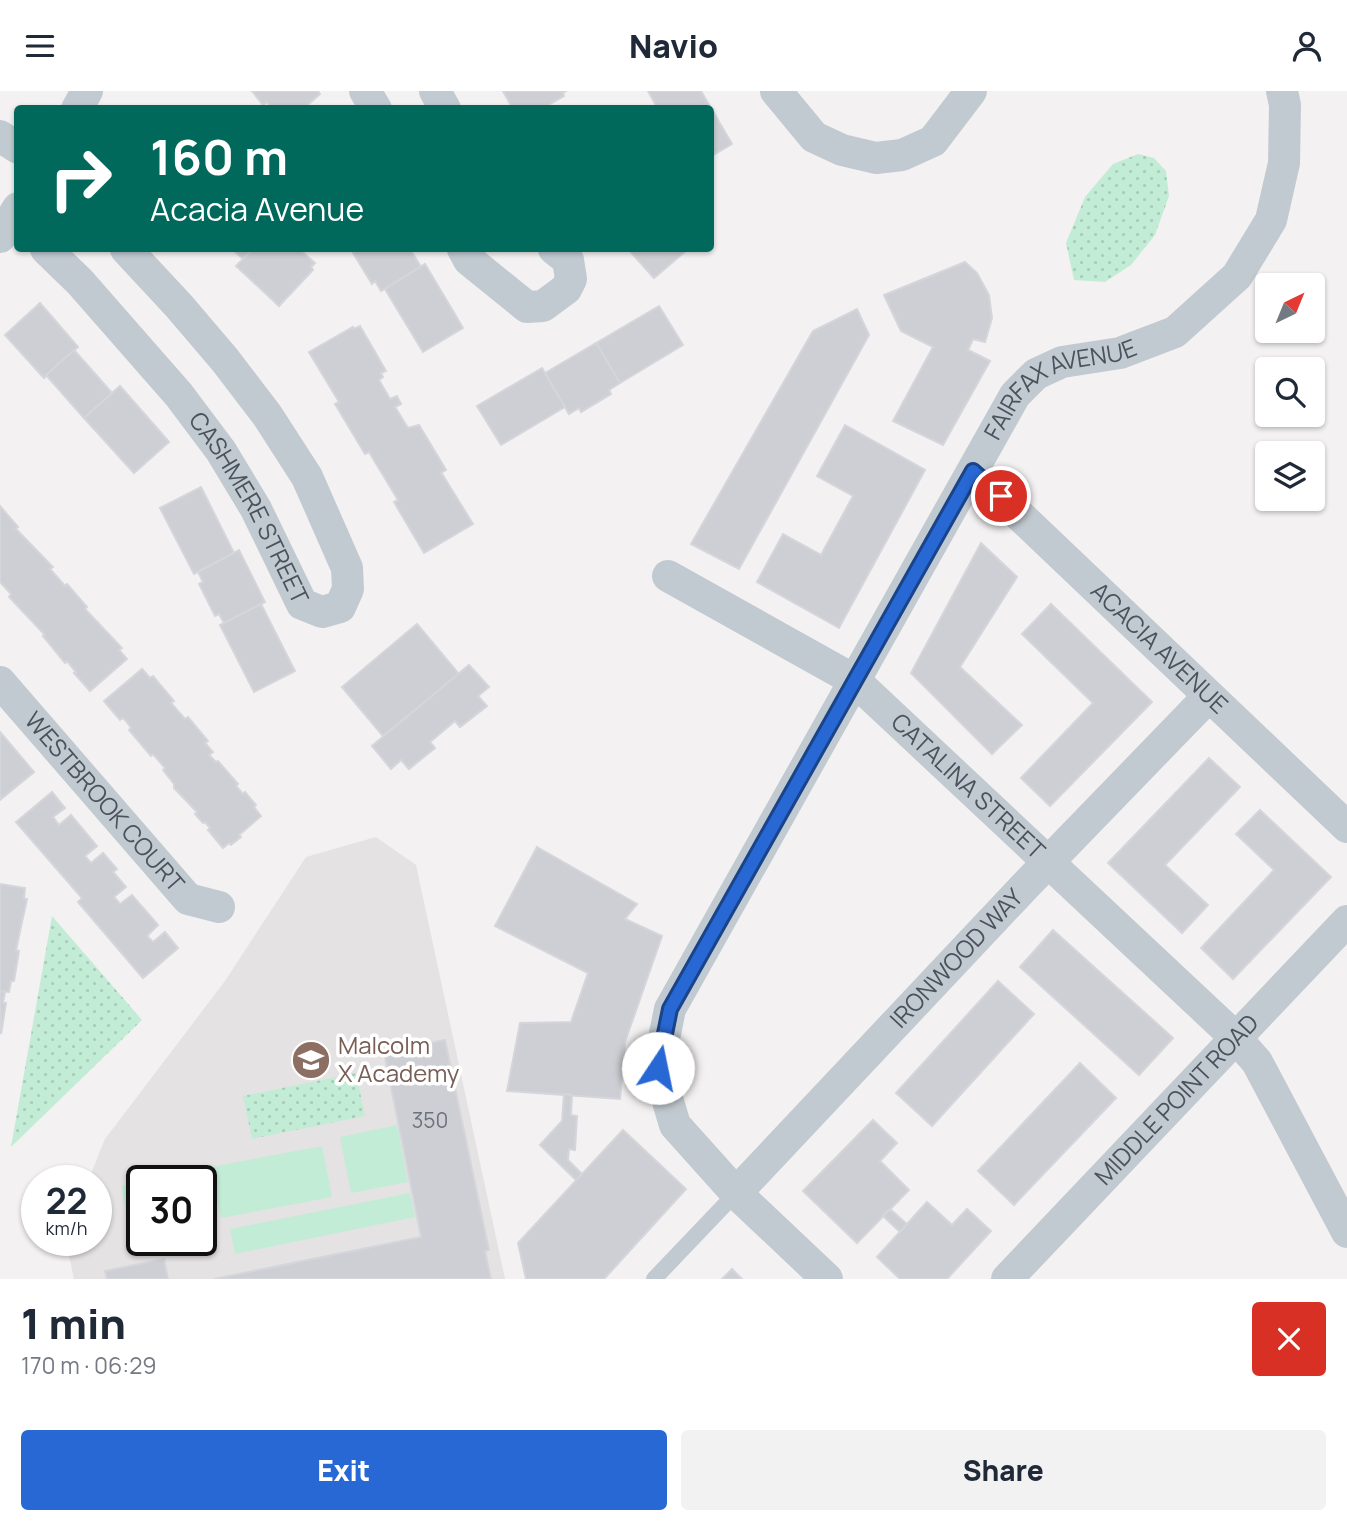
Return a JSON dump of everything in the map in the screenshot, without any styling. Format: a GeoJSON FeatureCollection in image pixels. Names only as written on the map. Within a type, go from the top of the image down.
{"type":"FeatureCollection","features":[{"type":"Feature","properties":{"kind":"street"},"geometry":{"type":"LineString","coordinates":[[776,91],[814,137],[842,150],[876,158],[902,155],[933,141],[971,91]]}},
{"type":"Feature","properties":{"kind":"street","name":"FAIRFAX AVENUE"},"geometry":{"type":"LineString","coordinates":[[827,1279],[736,1193],[675,1125],[658,1068],[670,1009],[1015,395],[1036,374],[1062,362],[1121,353],[1175,332],[1237,276],[1271,220],[1284,163],[1285,105],[1282,91]]}},
{"type":"Feature","properties":{"kind":"street","name":"CASHMERE STREET"},"geometry":{"type":"LineString","coordinates":[[49,252],[80,282],[145,355],[221,451],[256,509],[302,604],[322,612],[340,607],[348,589],[348,568],[307,477],[267,415],[225,360],[129,252]]}},
{"type":"Feature","properties":{"kind":"street"},"geometry":{"type":"LineString","coordinates":[[465,252],[469,260],[527,307],[543,306],[566,289],[571,279],[568,260],[558,252]]}},
{"type":"Feature","properties":{"kind":"street","name":"ACACIA AVENUE"},"geometry":{"type":"LineString","coordinates":[[973,471],[1347,827]]}},
{"type":"Feature","properties":{"kind":"street","name":"CATALINA STREET"},"geometry":{"type":"LineString","coordinates":[[667,576],[854,681],[1236,1038],[1257,1062],[1347,1232]]}},
{"type":"Feature","properties":{"kind":"street","name":"WESTBROOK COURT"},"geometry":{"type":"LineString","coordinates":[[0,682],[188,899],[219,907]]}},
{"type":"Feature","properties":{"kind":"street","name":"IRONWOOD WAY"},"geometry":{"type":"LineString","coordinates":[[736,1193],[1209,696]]}},
{"type":"Feature","properties":{"kind":"street","name":"MIDDLE POINT ROAD"},"geometry":{"type":"LineString","coordinates":[[1007,1279],[1347,921]]}},
{"type":"Feature","properties":{"kind":"lane"},"geometry":{"type":"LineString","coordinates":[[654,1279],[736,1193]]}},
{"type":"Feature","properties":{"kind":"shaded area","name":"Malcolm X Academy"},"geometry":{"type":"Polygon","coordinates":[[[376,837],[416,865],[505,1279],[74,1279],[69,1256],[112,1256],[112,1165],[94,1165],[105,1139],[225,981],[306,857],[376,837]]]}},
{"type":"Feature","properties":{"kind":"green space"},"geometry":{"type":"Polygon","coordinates":[[[1138,154],[1154,158],[1166,171],[1169,196],[1155,235],[1131,265],[1105,282],[1074,280],[1066,243],[1085,197],[1113,164],[1138,154]]]}},
{"type":"Feature","properties":{"kind":"green space"},"geometry":{"type":"Polygon","coordinates":[[[52,916],[142,1020],[11,1147],[52,916]]]}},
{"type":"Feature","properties":{"kind":"green space"},"geometry":{"type":"Polygon","coordinates":[[[356,1073],[365,1116],[252,1139],[243,1096],[356,1073]]]}},
{"type":"Feature","properties":{"kind":"green space"},"geometry":{"type":"Polygon","coordinates":[[[397,1125],[408,1182],[351,1193],[340,1137],[397,1125]]]}},
{"type":"Feature","properties":{"kind":"green space"},"geometry":{"type":"Polygon","coordinates":[[[322,1146],[332,1197],[221,1218],[217,1198],[217,1166],[322,1146]]]}},
{"type":"Feature","properties":{"kind":"green space"},"geometry":{"type":"Polygon","coordinates":[[[126,1185],[126,1211],[121,1186],[126,1185]]]}},
{"type":"Feature","properties":{"kind":"green space"},"geometry":{"type":"Polygon","coordinates":[[[410,1193],[415,1217],[235,1254],[230,1229],[410,1193]]]}},
{"type":"Feature","properties":{"kind":"building"},"geometry":{"type":"Polygon","coordinates":[[[252,91],[318,91],[320,94],[308,105],[270,105],[267,102],[263,105],[252,91]]]}},
{"type":"Feature","properties":{"kind":"building"},"geometry":{"type":"Polygon","coordinates":[[[503,91],[566,91],[564,96],[548,105],[511,105],[503,91]]]}},
{"type":"Feature","properties":{"kind":"building"},"geometry":{"type":"Polygon","coordinates":[[[648,91],[701,91],[709,105],[656,105],[648,91]]]}},
{"type":"Feature","properties":{"kind":"building"},"geometry":{"type":"Polygon","coordinates":[[[714,113],[732,144],[714,155],[714,113]]]}},
{"type":"Feature","properties":{"kind":"building"},"geometry":{"type":"Polygon","coordinates":[[[235,252],[250,252],[243,259],[235,252]]]}},
{"type":"Feature","properties":{"kind":"building"},"geometry":{"type":"Polygon","coordinates":[[[250,252],[302,252],[315,263],[311,267],[313,270],[279,306],[236,266],[250,252]]]}},
{"type":"Feature","properties":{"kind":"building"},"geometry":{"type":"Polygon","coordinates":[[[412,252],[421,267],[381,291],[375,281],[372,284],[353,253],[412,252]]]}},
{"type":"Feature","properties":{"kind":"building"},"geometry":{"type":"Polygon","coordinates":[[[631,252],[684,252],[654,278],[631,252]]]}},
{"type":"Feature","properties":{"kind":"building"},"geometry":{"type":"Polygon","coordinates":[[[965,262],[977,273],[989,295],[992,318],[985,342],[973,339],[968,350],[990,361],[943,445],[893,421],[933,347],[901,331],[884,295],[965,262]]]}},
{"type":"Feature","properties":{"kind":"building"},"geometry":{"type":"Polygon","coordinates":[[[425,264],[463,328],[423,352],[385,289],[425,264]]]}},
{"type":"Feature","properties":{"kind":"building"},"geometry":{"type":"Polygon","coordinates":[[[40,303],[78,347],[44,378],[5,335],[40,303]]]}},
{"type":"Feature","properties":{"kind":"building"},"geometry":{"type":"Polygon","coordinates":[[[659,306],[683,345],[620,383],[596,343],[659,306]]]}},
{"type":"Feature","properties":{"kind":"building"},"geometry":{"type":"Polygon","coordinates":[[[857,309],[869,335],[739,569],[691,544],[813,331],[857,309]]]}},
{"type":"Feature","properties":{"kind":"building"},"geometry":{"type":"Polygon","coordinates":[[[360,326],[386,371],[381,373],[383,377],[379,380],[390,399],[397,396],[401,404],[395,407],[408,428],[419,425],[446,470],[441,473],[473,524],[424,553],[394,502],[398,500],[369,452],[365,454],[335,404],[339,402],[309,352],[353,327],[354,329],[360,326]]]}},
{"type":"Feature","properties":{"kind":"building"},"geometry":{"type":"Polygon","coordinates":[[[596,343],[620,383],[609,390],[611,394],[581,412],[579,408],[569,414],[545,373],[596,343]]]}},
{"type":"Feature","properties":{"kind":"building"},"geometry":{"type":"Polygon","coordinates":[[[74,350],[112,393],[84,418],[46,375],[74,350]]]}},
{"type":"Feature","properties":{"kind":"building"},"geometry":{"type":"Polygon","coordinates":[[[542,368],[565,407],[501,445],[477,406],[542,368]]]}},
{"type":"Feature","properties":{"kind":"building"},"geometry":{"type":"Polygon","coordinates":[[[120,386],[169,442],[134,473],[84,418],[120,386]]]}},
{"type":"Feature","properties":{"kind":"building"},"geometry":{"type":"Polygon","coordinates":[[[845,425],[925,470],[839,628],[757,582],[783,534],[821,555],[853,496],[817,476],[845,425]]]}},
{"type":"Feature","properties":{"kind":"building"},"geometry":{"type":"Polygon","coordinates":[[[201,487],[234,553],[194,574],[160,508],[201,487]]]}},
{"type":"Feature","properties":{"kind":"building"},"geometry":{"type":"Polygon","coordinates":[[[0,506],[18,527],[16,529],[53,567],[50,569],[65,586],[67,584],[87,607],[85,609],[122,648],[119,650],[127,659],[90,691],[43,636],[45,635],[9,597],[11,594],[0,582],[0,506]]]}},
{"type":"Feature","properties":{"kind":"building"},"geometry":{"type":"Polygon","coordinates":[[[981,543],[1017,577],[960,667],[1022,725],[992,754],[911,673],[981,543]]]}},
{"type":"Feature","properties":{"kind":"building"},"geometry":{"type":"Polygon","coordinates":[[[239,550],[265,602],[224,623],[219,614],[215,616],[199,584],[203,582],[198,572],[239,550]]]}},
{"type":"Feature","properties":{"kind":"building"},"geometry":{"type":"Polygon","coordinates":[[[261,604],[295,671],[254,692],[220,625],[261,604]]]}},
{"type":"Feature","properties":{"kind":"building"},"geometry":{"type":"Polygon","coordinates":[[[1051,604],[1152,702],[1050,806],[1021,778],[1093,703],[1022,634],[1051,604]]]}},
{"type":"Feature","properties":{"kind":"building"},"geometry":{"type":"Polygon","coordinates":[[[417,624],[459,674],[383,736],[342,687],[417,624]]]}},
{"type":"Feature","properties":{"kind":"building"},"geometry":{"type":"Polygon","coordinates":[[[469,665],[489,687],[478,696],[487,706],[460,727],[455,721],[430,742],[435,748],[409,769],[401,760],[391,769],[372,746],[469,665]]]}},
{"type":"Feature","properties":{"kind":"building"},"geometry":{"type":"Polygon","coordinates":[[[142,669],[150,678],[153,676],[185,719],[188,717],[208,741],[205,743],[213,752],[209,755],[218,761],[238,784],[236,786],[256,805],[254,807],[261,816],[231,845],[229,843],[223,848],[208,830],[210,828],[195,814],[197,812],[174,788],[163,770],[165,768],[129,730],[131,728],[126,721],[123,718],[120,720],[104,701],[142,669]]]}},
{"type":"Feature","properties":{"kind":"building"},"geometry":{"type":"Polygon","coordinates":[[[0,732],[34,772],[0,800],[0,732]]]}},
{"type":"Feature","properties":{"kind":"building"},"geometry":{"type":"Polygon","coordinates":[[[1209,758],[1240,787],[1165,865],[1208,905],[1182,933],[1108,863],[1209,758]]]}},
{"type":"Feature","properties":{"kind":"building"},"geometry":{"type":"Polygon","coordinates":[[[52,792],[65,808],[53,817],[59,825],[71,815],[97,846],[85,856],[91,863],[103,853],[117,869],[113,872],[126,887],[114,897],[120,904],[132,895],[158,925],[147,936],[153,942],[165,932],[178,948],[143,978],[78,902],[82,898],[16,822],[52,792]]]}},
{"type":"Feature","properties":{"kind":"building"},"geometry":{"type":"Polygon","coordinates":[[[1260,810],[1331,877],[1233,979],[1201,948],[1274,870],[1236,834],[1260,810]]]}},
{"type":"Feature","properties":{"kind":"building"},"geometry":{"type":"Polygon","coordinates":[[[537,847],[637,904],[625,919],[662,936],[625,1042],[620,1099],[507,1091],[520,1023],[571,1022],[588,973],[495,926],[537,847]]]}},
{"type":"Feature","properties":{"kind":"building"},"geometry":{"type":"Polygon","coordinates":[[[0,884],[25,888],[24,899],[27,899],[16,950],[19,951],[14,981],[11,981],[9,992],[0,991],[0,884]]]}},
{"type":"Feature","properties":{"kind":"building"},"geometry":{"type":"Polygon","coordinates":[[[1053,930],[1173,1038],[1139,1075],[1020,967],[1053,930]]]}},
{"type":"Feature","properties":{"kind":"building"},"geometry":{"type":"Polygon","coordinates":[[[998,981],[1034,1014],[932,1126],[896,1093],[998,981]]]}},
{"type":"Feature","properties":{"kind":"building"},"geometry":{"type":"Polygon","coordinates":[[[0,991],[5,992],[3,1003],[6,1003],[1,1034],[0,991]]]}},
{"type":"Feature","properties":{"kind":"building"},"geometry":{"type":"Polygon","coordinates":[[[445,1040],[489,1250],[485,1251],[491,1279],[214,1279],[421,1237],[384,1052],[445,1040]]]}},
{"type":"Feature","properties":{"kind":"building"},"geometry":{"type":"Polygon","coordinates":[[[1080,1063],[1116,1098],[1014,1205],[978,1171],[1080,1063]]]}},
{"type":"Feature","properties":{"kind":"building"},"geometry":{"type":"Polygon","coordinates":[[[564,1094],[572,1095],[571,1115],[577,1116],[575,1150],[569,1149],[568,1160],[582,1174],[576,1180],[540,1145],[562,1121],[564,1094]]]}},
{"type":"Feature","properties":{"kind":"building"},"geometry":{"type":"Polygon","coordinates":[[[873,1120],[897,1143],[880,1161],[909,1190],[857,1243],[803,1191],[873,1120]]]}},
{"type":"Feature","properties":{"kind":"building"},"geometry":{"type":"Polygon","coordinates":[[[623,1130],[686,1189],[604,1279],[526,1279],[518,1243],[623,1130]]]}},
{"type":"Feature","properties":{"kind":"building"},"geometry":{"type":"Polygon","coordinates":[[[927,1202],[952,1225],[967,1209],[991,1231],[947,1279],[900,1279],[877,1257],[927,1202]]]}},
{"type":"Feature","properties":{"kind":"building"},"geometry":{"type":"Polygon","coordinates":[[[890,1209],[907,1224],[900,1232],[883,1216],[890,1209]]]}},
{"type":"Feature","properties":{"kind":"building"},"geometry":{"type":"Polygon","coordinates":[[[164,1259],[168,1279],[107,1279],[105,1271],[164,1259]]]}},
{"type":"Feature","properties":{"kind":"building"},"geometry":{"type":"Polygon","coordinates":[[[732,1269],[742,1279],[722,1279],[732,1269]]]}},
{"type":"Feature","properties":{"kind":"place","name":"Malcolm X Academy"},"geometry":{"type":"Point","coordinates":[311,1060]}},
{"type":"Feature","properties":{"kind":"route"},"geometry":{"type":"LineString","coordinates":[[658,1068],[670,1009],[973,471],[1001,496]]}}]}
